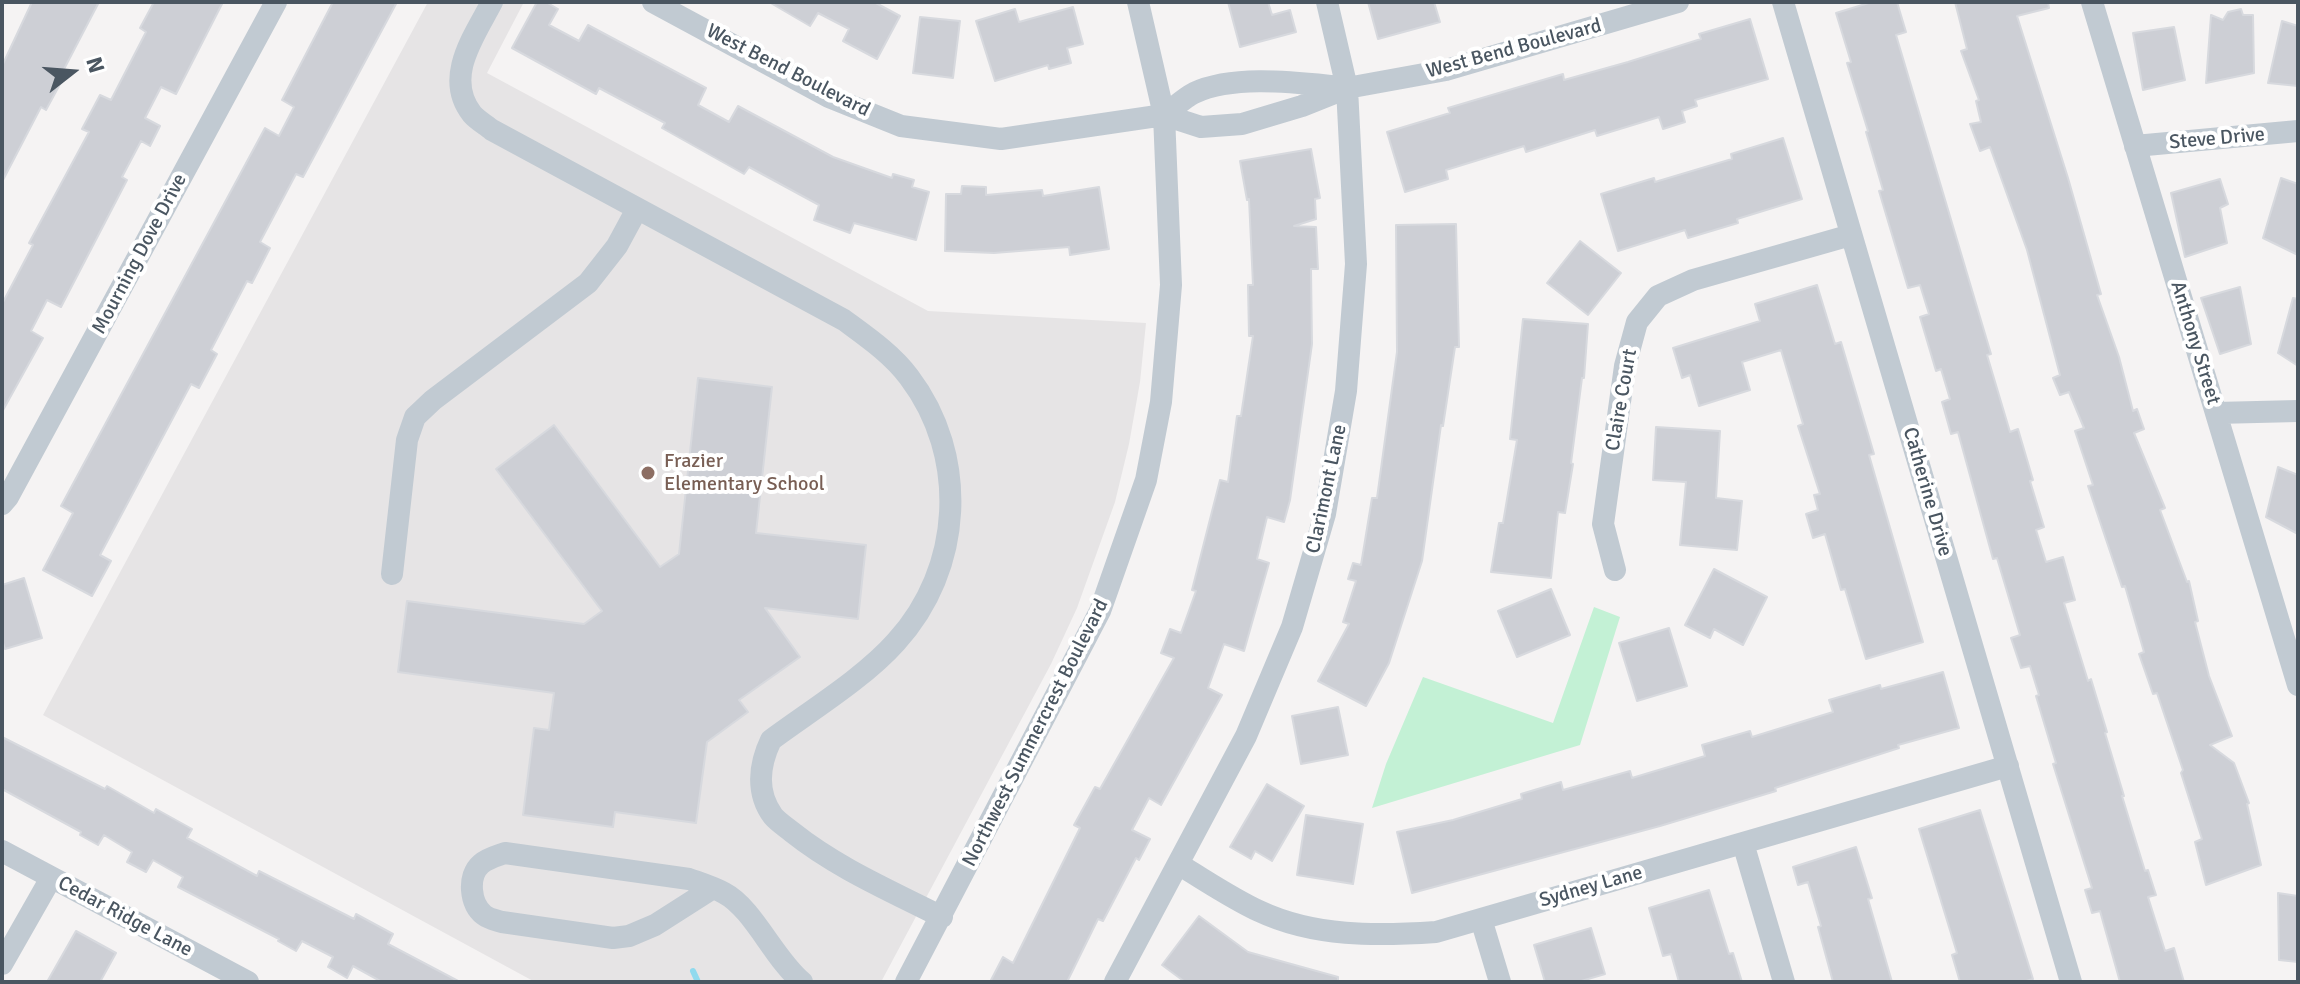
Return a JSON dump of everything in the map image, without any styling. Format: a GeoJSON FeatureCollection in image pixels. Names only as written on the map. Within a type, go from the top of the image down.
{"type":"FeatureCollection","features":[{"type":"Feature","properties":{"kind":"street","name":"Mourning Dove Drive"},"geometry":{"type":"LineString","coordinates":[[2,504],[276,2]]}},
{"type":"Feature","properties":{"kind":"street"},"geometry":{"type":"LineString","coordinates":[[492,2],[464,55],[460,75],[461,93],[472,114],[492,130],[844,320],[878,345],[908,375],[927,406],[942,439],[949,472],[950,518],[940,570],[925,601],[895,644],[771,740],[762,758],[760,776],[763,796],[774,817],[823,856],[942,917]]}},
{"type":"Feature","properties":{"kind":"street","name":"West Bend Boulevard"},"geometry":{"type":"LineString","coordinates":[[653,2],[829,97],[901,126],[1001,139],[1164,115],[1201,127],[1242,124],[1302,106],[1347,88],[1446,70],[1678,2]]}},
{"type":"Feature","properties":{"kind":"street","name":"Northwest Summercrest Boulevard"},"geometry":{"type":"LineString","coordinates":[[906,982],[1100,611],[1146,480],[1161,402],[1171,285],[1164,115],[1138,2]]}},
{"type":"Feature","properties":{"kind":"street","name":"Clarimont Lane"},"geometry":{"type":"LineString","coordinates":[[1115,982],[1246,736],[1292,627],[1325,514],[1346,391],[1356,264],[1347,88],[1327,2]]}},
{"type":"Feature","properties":{"kind":"street","name":"Catherine Drive"},"geometry":{"type":"LineString","coordinates":[[1783,2],[2071,982]]}},
{"type":"Feature","properties":{"kind":"street","name":"Anthony Street"},"geometry":{"type":"LineString","coordinates":[[2092,2],[2298,685]]}},
{"type":"Feature","properties":{"kind":"street","name":"West Bend Boulevard"},"geometry":{"type":"LineString","coordinates":[[1164,115],[1194,93],[1228,84],[1281,82],[1347,88]]}},
{"type":"Feature","properties":{"kind":"street","name":"Steve Drive"},"geometry":{"type":"LineString","coordinates":[[2135,146],[2298,131]]}},
{"type":"Feature","properties":{"kind":"street"},"geometry":{"type":"LineString","coordinates":[[392,574],[407,440],[415,417],[433,400],[588,283],[617,246],[637,209]]}},
{"type":"Feature","properties":{"kind":"street","name":"Claire Court"},"geometry":{"type":"LineString","coordinates":[[1615,570],[1603,524],[1625,366],[1637,322],[1658,296],[1693,280],[1851,235]]}},
{"type":"Feature","properties":{"kind":"street"},"geometry":{"type":"LineString","coordinates":[[2216,413],[2298,411]]}},
{"type":"Feature","properties":{"kind":"street","name":"Sydney Lane"},"geometry":{"type":"LineString","coordinates":[[1178,864],[1261,912],[1327,932],[1383,936],[1436,932],[2008,766]]}},
{"type":"Feature","properties":{"kind":"street"},"geometry":{"type":"LineString","coordinates":[[1743,843],[1784,982]]}},
{"type":"Feature","properties":{"kind":"street","name":"Cedar Ridge Lane"},"geometry":{"type":"LineString","coordinates":[[2,851],[248,982]]}},
{"type":"Feature","properties":{"kind":"street"},"geometry":{"type":"LineString","coordinates":[[713,888],[642,932],[613,938],[486,917],[475,905],[472,888],[473,875],[480,864],[505,853],[689,879],[713,888],[726,893],[741,906],[791,973],[802,982]]}},
{"type":"Feature","properties":{"kind":"street"},"geometry":{"type":"LineString","coordinates":[[2,964],[51,878]]}},
{"type":"Feature","properties":{"kind":"street"},"geometry":{"type":"LineString","coordinates":[[1481,919],[1500,982]]}},
{"type":"Feature","properties":{"kind":"shaded area","name":"Frazier Elementary School"},"geometry":{"type":"Polygon","coordinates":[[[428,2],[524,2],[487,73],[928,311],[1146,323],[1140,382],[1115,502],[1077,608],[1051,664],[881,982],[535,982],[43,715],[428,2]]]}},
{"type":"Feature","properties":{"kind":"green space"},"geometry":{"type":"Polygon","coordinates":[[[1594,607],[1620,617],[1580,745],[1372,808],[1386,764],[1423,677],[1553,723],[1594,607]]]}},
{"type":"Feature","properties":{"kind":"building"},"geometry":{"type":"Polygon","coordinates":[[[32,2],[99,2],[62,73],[65,75],[46,110],[41,107],[2,182],[2,66],[32,2]]]}},
{"type":"Feature","properties":{"kind":"building"},"geometry":{"type":"Polygon","coordinates":[[[154,2],[223,2],[176,94],[161,87],[145,118],[160,126],[150,146],[141,141],[122,177],[127,180],[61,307],[47,300],[31,331],[43,338],[2,412],[2,304],[33,245],[29,243],[89,132],[82,129],[100,95],[111,100],[146,32],[140,28],[154,2]]]}},
{"type":"Feature","properties":{"kind":"building"},"geometry":{"type":"Polygon","coordinates":[[[333,2],[397,2],[303,177],[296,174],[260,242],[270,248],[252,283],[247,281],[211,350],[217,354],[199,388],[191,384],[100,555],[111,561],[92,596],[43,570],[73,513],[61,506],[265,128],[279,136],[294,107],[282,100],[333,2]]]}},
{"type":"Feature","properties":{"kind":"building"},"geometry":{"type":"Polygon","coordinates":[[[537,2],[546,2],[558,9],[549,25],[579,41],[588,25],[706,88],[698,105],[729,122],[738,106],[833,157],[892,178],[893,174],[914,180],[912,187],[929,192],[916,240],[854,223],[850,233],[814,220],[819,205],[749,167],[744,174],[662,128],[665,123],[599,88],[596,94],[512,48],[537,2]]]}},
{"type":"Feature","properties":{"kind":"building"},"geometry":{"type":"Polygon","coordinates":[[[769,2],[874,2],[900,16],[877,59],[843,41],[849,29],[818,13],[810,26],[769,2]]]}},
{"type":"Feature","properties":{"kind":"building"},"geometry":{"type":"Polygon","coordinates":[[[1228,2],[1268,2],[1272,15],[1290,10],[1296,32],[1240,47],[1228,2]]]}},
{"type":"Feature","properties":{"kind":"building"},"geometry":{"type":"Polygon","coordinates":[[[1368,2],[1434,2],[1440,22],[1378,39],[1368,2]]]}},
{"type":"Feature","properties":{"kind":"building"},"geometry":{"type":"Polygon","coordinates":[[[1872,2],[1897,2],[1906,32],[1896,35],[1991,354],[1987,355],[2010,432],[2018,429],[2033,480],[2030,481],[2044,527],[2036,530],[2046,562],[2063,557],[2075,600],[2064,603],[2088,681],[2091,679],[2145,871],[2148,870],[2156,895],[2148,897],[2165,951],[2174,948],[2184,982],[2120,982],[2100,911],[2092,913],[2085,890],[2092,888],[2053,764],[2056,763],[2036,696],[2039,695],[2030,666],[2021,668],[2011,638],[2020,635],[1997,558],[1993,559],[1958,432],[1951,434],[1942,402],[1950,399],[1941,369],[1936,371],[1920,317],[1929,314],[1920,285],[1908,288],[1879,191],[1883,190],[1847,63],[1851,62],[1836,13],[1872,2]]]}},
{"type":"Feature","properties":{"kind":"building"},"geometry":{"type":"Polygon","coordinates":[[[1955,2],[2048,2],[2049,8],[2017,16],[2068,178],[2101,294],[2097,295],[2119,357],[2133,411],[2137,409],[2144,429],[2134,433],[2165,508],[2160,510],[2189,581],[2198,621],[2195,622],[2209,676],[2232,736],[2210,745],[2234,763],[2249,803],[2261,865],[2206,885],[2195,842],[2202,839],[2181,773],[2183,770],[2157,693],[2153,694],[2139,654],[2144,652],[2125,586],[2122,587],[2088,486],[2093,485],[2075,431],[2084,428],[2069,392],[2060,395],[2053,378],[2060,375],[2027,250],[1990,147],[1980,151],[1970,124],[1981,122],[1976,101],[1979,100],[1961,51],[1967,49],[1955,2]]]}},
{"type":"Feature","properties":{"kind":"building"},"geometry":{"type":"Polygon","coordinates":[[[1073,7],[1083,44],[1067,48],[1071,63],[1049,69],[1048,65],[995,81],[976,21],[1015,9],[1019,22],[1073,7]]]}},
{"type":"Feature","properties":{"kind":"building"},"geometry":{"type":"Polygon","coordinates":[[[2241,9],[2243,15],[2253,15],[2254,73],[2206,83],[2211,15],[2223,20],[2228,12],[2241,9]]]}},
{"type":"Feature","properties":{"kind":"building"},"geometry":{"type":"Polygon","coordinates":[[[920,17],[960,21],[953,78],[913,73],[920,17]]]}},
{"type":"Feature","properties":{"kind":"building"},"geometry":{"type":"Polygon","coordinates":[[[1750,19],[1768,79],[1695,100],[1697,106],[1682,111],[1685,122],[1663,129],[1659,117],[1597,136],[1595,130],[1526,152],[1524,146],[1446,170],[1448,179],[1405,192],[1387,132],[1450,113],[1448,108],[1563,74],[1564,80],[1628,62],[1701,39],[1699,34],[1750,19]]]}},
{"type":"Feature","properties":{"kind":"building"},"geometry":{"type":"Polygon","coordinates":[[[2282,21],[2298,26],[2298,86],[2268,83],[2282,21]]]}},
{"type":"Feature","properties":{"kind":"building"},"geometry":{"type":"Polygon","coordinates":[[[2174,27],[2185,80],[2143,90],[2133,33],[2174,27]]]}},
{"type":"Feature","properties":{"kind":"building"},"geometry":{"type":"Polygon","coordinates":[[[1783,138],[1802,199],[1688,238],[1685,230],[1618,251],[1601,194],[1732,159],[1731,154],[1783,138]]]}},
{"type":"Feature","properties":{"kind":"building"},"geometry":{"type":"Polygon","coordinates":[[[1311,149],[1320,198],[1315,199],[1316,219],[1294,226],[1316,227],[1318,269],[1311,269],[1312,344],[1290,500],[1284,522],[1267,517],[1257,559],[1269,563],[1244,651],[1224,644],[1208,688],[1222,695],[1161,805],[1149,798],[1132,830],[1150,839],[1139,860],[1136,858],[1103,921],[1098,919],[1067,982],[990,982],[1003,957],[1013,963],[1080,828],[1074,825],[1095,787],[1100,789],[1174,658],[1161,653],[1170,629],[1181,633],[1196,591],[1192,590],[1220,480],[1228,482],[1253,336],[1249,336],[1248,285],[1253,285],[1249,199],[1240,161],[1311,149]]]}},
{"type":"Feature","properties":{"kind":"building"},"geometry":{"type":"Polygon","coordinates":[[[2281,178],[2298,184],[2298,255],[2263,238],[2281,178]]]}},
{"type":"Feature","properties":{"kind":"building"},"geometry":{"type":"Polygon","coordinates":[[[2220,179],[2228,204],[2220,208],[2227,243],[2185,257],[2171,193],[2220,179]]]}},
{"type":"Feature","properties":{"kind":"building"},"geometry":{"type":"Polygon","coordinates":[[[962,186],[986,187],[986,195],[1042,190],[1043,196],[1099,187],[1109,249],[1070,255],[1069,247],[994,253],[945,251],[946,194],[961,194],[962,186]]]}},
{"type":"Feature","properties":{"kind":"building"},"geometry":{"type":"Polygon","coordinates":[[[1456,224],[1459,347],[1455,347],[1441,425],[1422,561],[1389,663],[1366,706],[1318,681],[1349,624],[1343,622],[1356,581],[1348,579],[1353,563],[1361,565],[1372,498],[1377,498],[1397,352],[1396,225],[1456,224]]]}},
{"type":"Feature","properties":{"kind":"building"},"geometry":{"type":"Polygon","coordinates":[[[1580,241],[1621,273],[1588,315],[1547,283],[1580,241]]]}},
{"type":"Feature","properties":{"kind":"building"},"geometry":{"type":"Polygon","coordinates":[[[1817,285],[1835,344],[1841,342],[1874,454],[1869,455],[1923,642],[1866,659],[1825,534],[1813,538],[1806,514],[1818,510],[1814,495],[1820,494],[1798,426],[1803,424],[1781,350],[1742,362],[1750,390],[1699,406],[1690,375],[1682,378],[1673,348],[1760,321],[1755,304],[1817,285]]]}},
{"type":"Feature","properties":{"kind":"building"},"geometry":{"type":"Polygon","coordinates":[[[2240,287],[2251,344],[2220,354],[2201,298],[2240,287]]]}},
{"type":"Feature","properties":{"kind":"building"},"geometry":{"type":"Polygon","coordinates":[[[2293,298],[2298,299],[2298,366],[2278,353],[2293,298]]]}},
{"type":"Feature","properties":{"kind":"building"},"geometry":{"type":"Polygon","coordinates":[[[1523,319],[1588,324],[1573,464],[1565,513],[1558,512],[1551,578],[1491,572],[1517,440],[1510,439],[1523,319]]]}},
{"type":"Feature","properties":{"kind":"building"},"geometry":{"type":"Polygon","coordinates":[[[698,378],[772,387],[756,533],[866,545],[858,619],[765,608],[800,657],[739,700],[748,712],[707,742],[696,823],[615,812],[613,827],[523,815],[534,728],[549,730],[554,693],[398,672],[407,601],[584,624],[602,611],[496,469],[554,425],[660,567],[679,554],[698,378]]]}},
{"type":"Feature","properties":{"kind":"building"},"geometry":{"type":"Polygon","coordinates":[[[1656,427],[1720,431],[1716,498],[1742,501],[1737,550],[1680,545],[1686,482],[1653,480],[1656,427]]]}},
{"type":"Feature","properties":{"kind":"building"},"geometry":{"type":"Polygon","coordinates":[[[2278,467],[2298,475],[2298,534],[2266,517],[2278,467]]]}},
{"type":"Feature","properties":{"kind":"building"},"geometry":{"type":"Polygon","coordinates":[[[1714,569],[1767,597],[1743,645],[1714,629],[1710,638],[1685,625],[1714,569]]]}},
{"type":"Feature","properties":{"kind":"building"},"geometry":{"type":"Polygon","coordinates":[[[24,578],[42,638],[5,649],[2,640],[2,585],[24,578]]]}},
{"type":"Feature","properties":{"kind":"building"},"geometry":{"type":"Polygon","coordinates":[[[1551,589],[1570,635],[1517,657],[1498,611],[1551,589]]]}},
{"type":"Feature","properties":{"kind":"building"},"geometry":{"type":"Polygon","coordinates":[[[1669,628],[1687,686],[1637,701],[1619,643],[1669,628]]]}},
{"type":"Feature","properties":{"kind":"building"},"geometry":{"type":"Polygon","coordinates":[[[1943,672],[1959,728],[1898,745],[1899,748],[1775,788],[1776,791],[1660,826],[1412,893],[1397,832],[1453,820],[1522,799],[1521,794],[1561,782],[1563,790],[1630,771],[1632,778],[1705,756],[1702,745],[1750,731],[1752,737],[1833,712],[1829,700],[1880,685],[1881,689],[1943,672]]]}},
{"type":"Feature","properties":{"kind":"building"},"geometry":{"type":"Polygon","coordinates":[[[1338,707],[1348,755],[1301,764],[1292,716],[1338,707]]]}},
{"type":"Feature","properties":{"kind":"building"},"geometry":{"type":"Polygon","coordinates":[[[2,737],[105,789],[107,786],[154,813],[156,809],[192,829],[187,838],[257,876],[259,871],[354,919],[356,914],[393,934],[388,944],[460,982],[382,982],[353,966],[347,978],[328,967],[333,957],[302,941],[296,951],[279,939],[178,887],[183,877],[153,860],[146,872],[127,862],[132,852],[104,835],[98,845],[80,835],[81,832],[2,789],[2,737]]]}},
{"type":"Feature","properties":{"kind":"building"},"geometry":{"type":"Polygon","coordinates":[[[1267,784],[1304,806],[1272,861],[1255,851],[1251,859],[1230,847],[1267,784]]]}},
{"type":"Feature","properties":{"kind":"building"},"geometry":{"type":"Polygon","coordinates":[[[1980,810],[2033,979],[2023,982],[1960,982],[1952,955],[1957,953],[1919,829],[1980,810]]]}},
{"type":"Feature","properties":{"kind":"building"},"geometry":{"type":"Polygon","coordinates":[[[1306,815],[1363,824],[1353,884],[1297,875],[1306,815]]]}},
{"type":"Feature","properties":{"kind":"building"},"geometry":{"type":"Polygon","coordinates":[[[1856,847],[1892,982],[1833,982],[1808,882],[1798,885],[1793,867],[1856,847]]]}},
{"type":"Feature","properties":{"kind":"building"},"geometry":{"type":"Polygon","coordinates":[[[1709,890],[1729,954],[1733,953],[1742,982],[1679,982],[1671,954],[1663,956],[1649,908],[1709,890]]]}},
{"type":"Feature","properties":{"kind":"building"},"geometry":{"type":"Polygon","coordinates":[[[2278,893],[2298,896],[2298,962],[2279,960],[2278,893]]]}},
{"type":"Feature","properties":{"kind":"building"},"geometry":{"type":"Polygon","coordinates":[[[1199,916],[1248,952],[1338,977],[1338,982],[1185,982],[1162,965],[1199,916]]]}},
{"type":"Feature","properties":{"kind":"building"},"geometry":{"type":"Polygon","coordinates":[[[1591,928],[1605,974],[1578,982],[1545,982],[1534,945],[1591,928]]]}},
{"type":"Feature","properties":{"kind":"building"},"geometry":{"type":"Polygon","coordinates":[[[76,931],[116,953],[100,982],[47,982],[76,931]]]}},
{"type":"Feature","properties":{"kind":"waterway"},"geometry":{"type":"LineString","coordinates":[[693,971],[698,982]]}},
{"type":"Feature","properties":{"kind":"place","name":"Frazier Elementary School"},"geometry":{"type":"Point","coordinates":[648,473]}}]}
